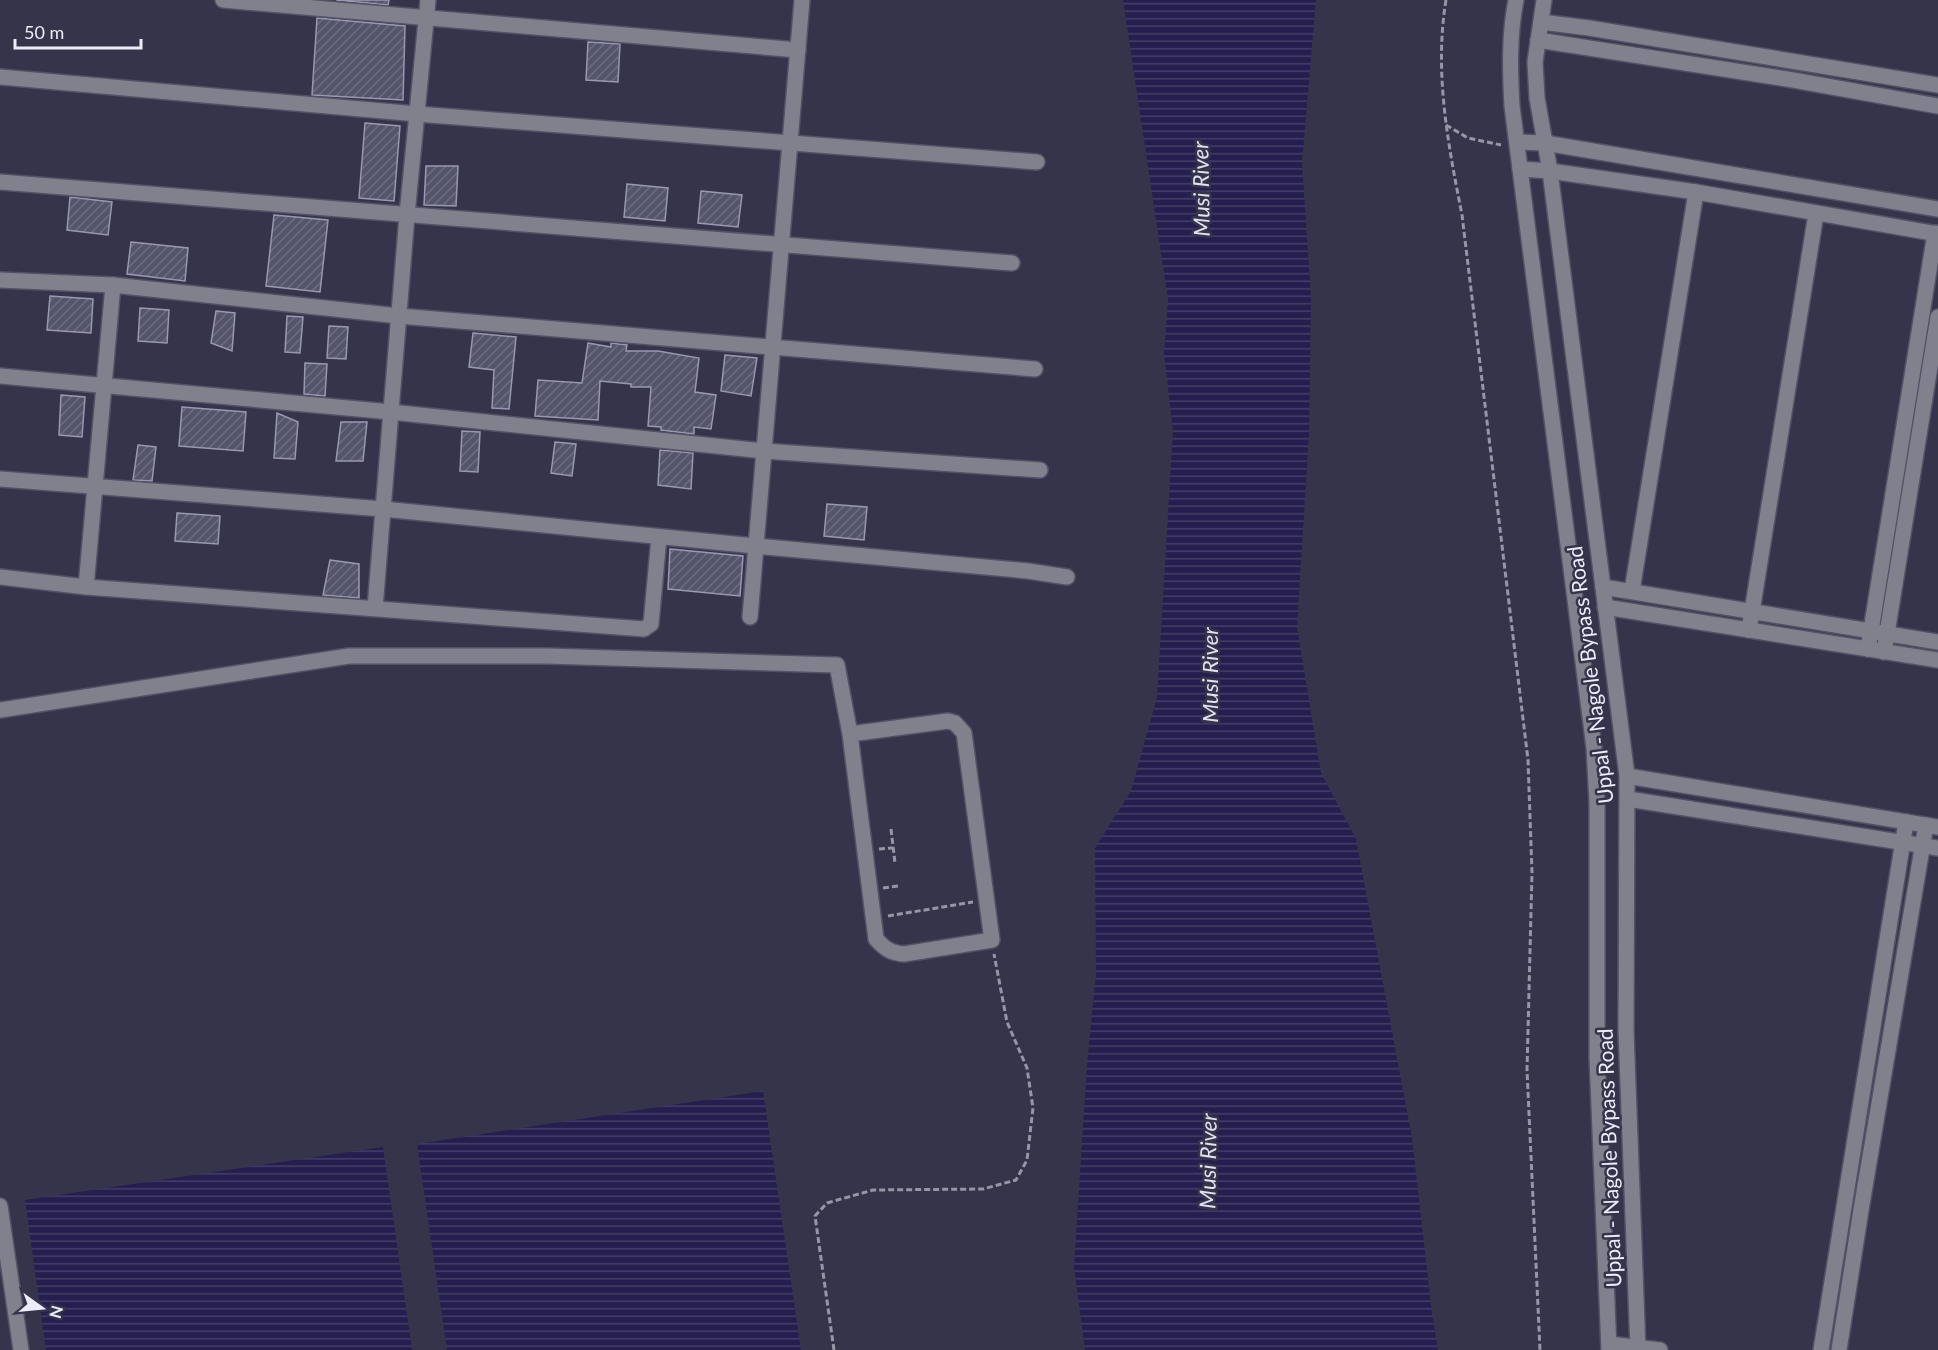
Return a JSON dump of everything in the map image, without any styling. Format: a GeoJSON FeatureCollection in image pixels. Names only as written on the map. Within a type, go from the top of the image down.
{"type":"FeatureCollection","features":[{"type":"Feature","properties":{"kind":"street"},"geometry":{"type":"LineString","coordinates":[[223,0],[798,50]]}},
{"type":"Feature","properties":{"kind":"street"},"geometry":{"type":"LineString","coordinates":[[375,608],[407,214],[428,0]]}},
{"type":"Feature","properties":{"kind":"street"},"geometry":{"type":"LineString","coordinates":[[750,616],[802,0]]}},
{"type":"Feature","properties":{"kind":"street","name":"Uppal - Nagole Bypass Road"},"geometry":{"type":"LineString","coordinates":[[1516,0],[1510,62],[1512,106],[1594,748],[1597,814],[1597,1058],[1609,1347]]}},
{"type":"Feature","properties":{"kind":"street","name":"Uppal - Nagole Bypass Road"},"geometry":{"type":"LineString","coordinates":[[1544,0],[1535,62],[1538,98],[1550,171],[1627,776],[1626,1031],[1638,1348]]}},
{"type":"Feature","properties":{"kind":"street"},"geometry":{"type":"LineString","coordinates":[[1541,22],[1938,85]]}},
{"type":"Feature","properties":{"kind":"street"},"geometry":{"type":"LineString","coordinates":[[1538,40],[1793,80],[1938,106]]}},
{"type":"Feature","properties":{"kind":"street"},"geometry":{"type":"LineString","coordinates":[[0,77],[417,114],[1037,162]]}},
{"type":"Feature","properties":{"kind":"street"},"geometry":{"type":"LineString","coordinates":[[1517,142],[1545,143],[1938,208]]}},
{"type":"Feature","properties":{"kind":"street"},"geometry":{"type":"LineString","coordinates":[[1520,168],[1696,192],[1937,234],[1868,649]]}},
{"type":"Feature","properties":{"kind":"street"},"geometry":{"type":"LineString","coordinates":[[0,182],[1012,263]]}},
{"type":"Feature","properties":{"kind":"street"},"geometry":{"type":"LineString","coordinates":[[1632,591],[1696,192]]}},
{"type":"Feature","properties":{"kind":"street"},"geometry":{"type":"LineString","coordinates":[[1749,630],[1816,214]]}},
{"type":"Feature","properties":{"kind":"street"},"geometry":{"type":"LineString","coordinates":[[0,280],[113,285],[399,316],[1035,369]]}},
{"type":"Feature","properties":{"kind":"street"},"geometry":{"type":"LineString","coordinates":[[86,587],[113,285]]}},
{"type":"Feature","properties":{"kind":"street"},"geometry":{"type":"LineString","coordinates":[[1884,652],[1938,317]]}},
{"type":"Feature","properties":{"kind":"street"},"geometry":{"type":"LineString","coordinates":[[0,376],[391,412],[764,451],[1040,470]]}},
{"type":"Feature","properties":{"kind":"street"},"geometry":{"type":"LineString","coordinates":[[0,478],[383,508],[659,537],[1028,571],[1067,577]]}},
{"type":"Feature","properties":{"kind":"street"},"geometry":{"type":"LineString","coordinates":[[0,577],[86,587],[644,629],[651,624],[659,537]]}},
{"type":"Feature","properties":{"kind":"street"},"geometry":{"type":"LineString","coordinates":[[1603,586],[1938,642]]}},
{"type":"Feature","properties":{"kind":"street"},"geometry":{"type":"LineString","coordinates":[[1605,607],[1938,660]]}},
{"type":"Feature","properties":{"kind":"street"},"geometry":{"type":"LineString","coordinates":[[0,710],[349,656],[570,657],[837,665],[850,734],[876,939],[883,948],[893,953],[904,954],[992,940],[964,732],[960,726],[948,721],[850,734]]}},
{"type":"Feature","properties":{"kind":"street"},"geometry":{"type":"LineString","coordinates":[[1627,776],[1932,826],[1931,846],[1861,1210],[1839,1350]]}},
{"type":"Feature","properties":{"kind":"street"},"geometry":{"type":"LineString","coordinates":[[1628,799],[1931,846]]}},
{"type":"Feature","properties":{"kind":"street"},"geometry":{"type":"LineString","coordinates":[[1821,1350],[1906,822]]}},
{"type":"Feature","properties":{"kind":"street"},"geometry":{"type":"LineString","coordinates":[[0,1206],[21,1350]]}},
{"type":"Feature","properties":{"kind":"street"},"geometry":{"type":"LineString","coordinates":[[1609,1347],[1660,1350]]}},
{"type":"Feature","properties":{"kind":"path"},"geometry":{"type":"LineString","coordinates":[[1446,0],[1442,70],[1445,125],[1462,215],[1528,760],[1532,873],[1527,1070],[1540,1350]]}},
{"type":"Feature","properties":{"kind":"path"},"geometry":{"type":"LineString","coordinates":[[1445,125],[1480,142],[1504,145],[1517,142]]}},
{"type":"Feature","properties":{"kind":"path"},"geometry":{"type":"LineString","coordinates":[[891,829],[895,863]]}},
{"type":"Feature","properties":{"kind":"path"},"geometry":{"type":"LineString","coordinates":[[873,918],[987,900]]}},
{"type":"Feature","properties":{"kind":"path"},"geometry":{"type":"LineString","coordinates":[[834,1350],[814,1216],[827,1203],[873,1190],[982,1189],[1016,1180],[1027,1160],[1033,1108],[1027,1068],[1007,1022],[992,940]]}},
{"type":"Feature","properties":{"kind":"water","name":"Musi River"},"geometry":{"type":"Polygon","coordinates":[[[1123,0],[1316,0],[1302,162],[1311,298],[1309,434],[1297,627],[1321,773],[1356,839],[1412,1138],[1438,1350],[1085,1350],[1074,1267],[1087,1065],[1096,974],[1095,848],[1131,791],[1157,697],[1173,431],[1164,353],[1168,300],[1123,0]]]}},
{"type":"Feature","properties":{"kind":"water"},"geometry":{"type":"Polygon","coordinates":[[[763,1091],[801,1350],[447,1350],[417,1144],[763,1091]]]}},
{"type":"Feature","properties":{"kind":"water"},"geometry":{"type":"Polygon","coordinates":[[[383,1147],[412,1350],[46,1350],[25,1200],[383,1147]]]}},
{"type":"Feature","properties":{"kind":"building"},"geometry":{"type":"Polygon","coordinates":[[[336,0],[389,0],[388,5],[336,0]]]}},
{"type":"Feature","properties":{"kind":"building"},"geometry":{"type":"Polygon","coordinates":[[[317,18],[405,26],[403,100],[312,95],[317,18]]]}},
{"type":"Feature","properties":{"kind":"building"},"geometry":{"type":"Polygon","coordinates":[[[588,42],[620,44],[618,82],[586,80],[588,42]]]}},
{"type":"Feature","properties":{"kind":"building"},"geometry":{"type":"Polygon","coordinates":[[[365,123],[400,126],[394,201],[359,198],[365,123]]]}},
{"type":"Feature","properties":{"kind":"building"},"geometry":{"type":"Polygon","coordinates":[[[426,166],[458,166],[456,206],[424,205],[426,166]]]}},
{"type":"Feature","properties":{"kind":"building"},"geometry":{"type":"Polygon","coordinates":[[[627,184],[668,188],[665,221],[624,217],[627,184]]]}},
{"type":"Feature","properties":{"kind":"building"},"geometry":{"type":"Polygon","coordinates":[[[701,191],[742,195],[738,227],[698,223],[701,191]]]}},
{"type":"Feature","properties":{"kind":"building"},"geometry":{"type":"Polygon","coordinates":[[[70,197],[112,202],[108,235],[67,230],[70,197]]]}},
{"type":"Feature","properties":{"kind":"building"},"geometry":{"type":"Polygon","coordinates":[[[274,215],[328,220],[320,292],[266,286],[274,215]]]}},
{"type":"Feature","properties":{"kind":"building"},"geometry":{"type":"Polygon","coordinates":[[[131,242],[188,248],[185,281],[127,274],[131,242]]]}},
{"type":"Feature","properties":{"kind":"building"},"geometry":{"type":"Polygon","coordinates":[[[50,296],[93,299],[91,333],[47,330],[50,296]]]}},
{"type":"Feature","properties":{"kind":"building"},"geometry":{"type":"Polygon","coordinates":[[[140,308],[169,310],[167,343],[138,341],[140,308]]]}},
{"type":"Feature","properties":{"kind":"building"},"geometry":{"type":"Polygon","coordinates":[[[216,311],[235,313],[232,351],[211,343],[216,311]]]}},
{"type":"Feature","properties":{"kind":"building"},"geometry":{"type":"Polygon","coordinates":[[[287,316],[303,317],[300,353],[285,352],[287,316]]]}},
{"type":"Feature","properties":{"kind":"building"},"geometry":{"type":"Polygon","coordinates":[[[329,326],[348,327],[346,359],[327,358],[329,326]]]}},
{"type":"Feature","properties":{"kind":"building"},"geometry":{"type":"Polygon","coordinates":[[[473,333],[516,337],[509,409],[492,408],[494,370],[469,367],[473,333]]]}},
{"type":"Feature","properties":{"kind":"building"},"geometry":{"type":"Polygon","coordinates":[[[588,343],[611,347],[611,343],[627,345],[626,351],[658,351],[699,358],[695,392],[716,395],[711,429],[694,427],[694,434],[648,426],[651,387],[631,387],[631,384],[600,381],[598,420],[535,416],[538,380],[582,383],[588,343]]]}},
{"type":"Feature","properties":{"kind":"building"},"geometry":{"type":"Polygon","coordinates":[[[725,355],[757,358],[751,396],[721,391],[725,355]]]}},
{"type":"Feature","properties":{"kind":"building"},"geometry":{"type":"Polygon","coordinates":[[[305,363],[327,364],[325,396],[304,394],[305,363]]]}},
{"type":"Feature","properties":{"kind":"building"},"geometry":{"type":"Polygon","coordinates":[[[61,395],[85,397],[82,437],[59,435],[61,395]]]}},
{"type":"Feature","properties":{"kind":"building"},"geometry":{"type":"Polygon","coordinates":[[[182,407],[246,412],[243,451],[179,446],[182,407]]]}},
{"type":"Feature","properties":{"kind":"building"},"geometry":{"type":"Polygon","coordinates":[[[277,413],[298,422],[295,459],[274,458],[277,413]]]}},
{"type":"Feature","properties":{"kind":"building"},"geometry":{"type":"Polygon","coordinates":[[[341,422],[367,422],[363,461],[336,461],[341,422]]]}},
{"type":"Feature","properties":{"kind":"building"},"geometry":{"type":"Polygon","coordinates":[[[462,431],[480,432],[478,472],[460,471],[462,431]]]}},
{"type":"Feature","properties":{"kind":"building"},"geometry":{"type":"Polygon","coordinates":[[[555,442],[576,444],[572,476],[551,473],[555,442]]]}},
{"type":"Feature","properties":{"kind":"building"},"geometry":{"type":"Polygon","coordinates":[[[138,445],[156,447],[152,481],[133,480],[138,445]]]}},
{"type":"Feature","properties":{"kind":"building"},"geometry":{"type":"Polygon","coordinates":[[[660,450],[693,453],[691,489],[658,485],[660,450]]]}},
{"type":"Feature","properties":{"kind":"building"},"geometry":{"type":"Polygon","coordinates":[[[827,504],[867,507],[864,540],[824,536],[827,504]]]}},
{"type":"Feature","properties":{"kind":"building"},"geometry":{"type":"Polygon","coordinates":[[[177,513],[220,516],[218,544],[175,541],[177,513]]]}},
{"type":"Feature","properties":{"kind":"building"},"geometry":{"type":"Polygon","coordinates":[[[670,549],[743,556],[740,596],[668,589],[670,549]]]}},
{"type":"Feature","properties":{"kind":"building"},"geometry":{"type":"Polygon","coordinates":[[[330,560],[359,564],[359,598],[323,595],[330,560]]]}}]}
